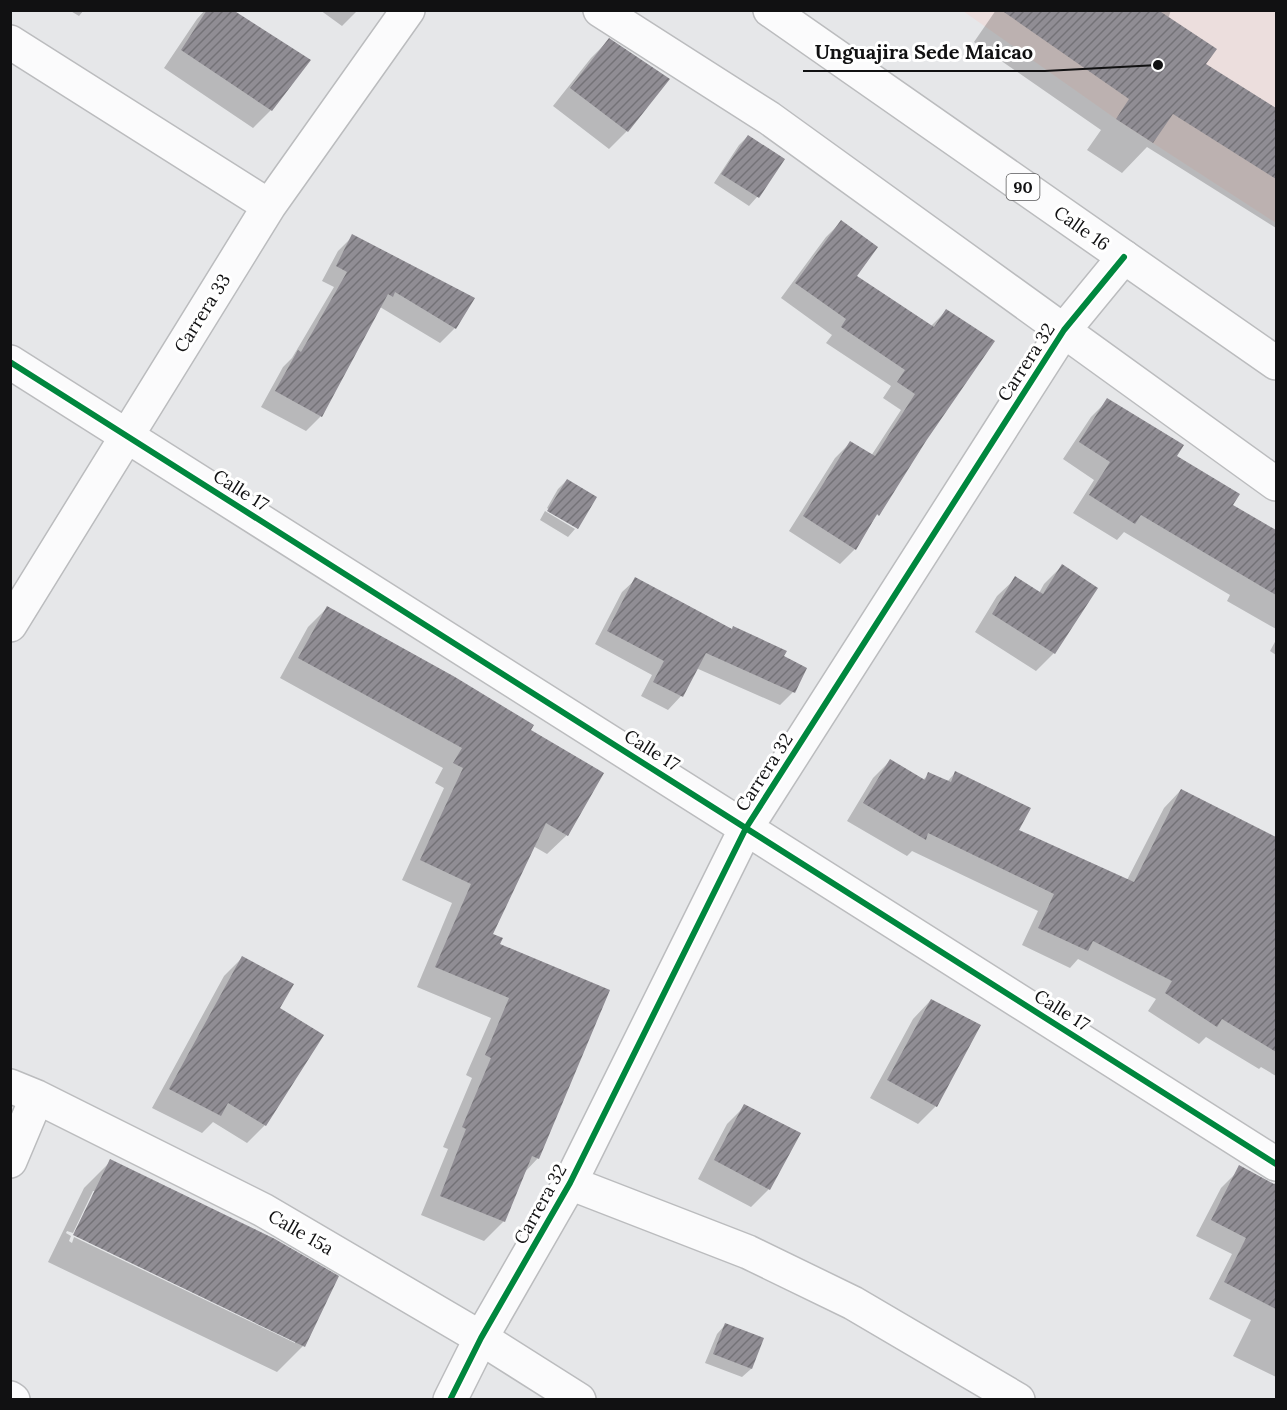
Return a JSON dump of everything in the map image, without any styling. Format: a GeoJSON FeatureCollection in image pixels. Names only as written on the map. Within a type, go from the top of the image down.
{"type":"FeatureCollection","features":[{"type":"Feature","properties":{"kind":"main road","name":"Carrera 33"},"geometry":{"type":"LineString","coordinates":[[10,625],[269,206],[408,10]]}},
{"type":"Feature","properties":{"kind":"main road"},"geometry":{"type":"LineString","coordinates":[[600,10],[769,118],[1276,484]]}},
{"type":"Feature","properties":{"kind":"main road","name":"Calle 16"},"geometry":{"type":"LineString","coordinates":[[770,10],[1276,363]]}},
{"type":"Feature","properties":{"kind":"main road"},"geometry":{"type":"LineString","coordinates":[[10,42],[269,206]]}},
{"type":"Feature","properties":{"kind":"main road","name":"Carrera 32"},"geometry":{"type":"LineString","coordinates":[[450,1400],[482,1338],[570,1184],[746,828],[1064,330],[1124,257]]}},
{"type":"Feature","properties":{"kind":"main road","name":"Calle 17"},"geometry":{"type":"LineString","coordinates":[[10,362],[1276,1164]]}},
{"type":"Feature","properties":{"kind":"main road"},"geometry":{"type":"LineString","coordinates":[[10,1161],[24,1092]]}},
{"type":"Feature","properties":{"kind":"main road","name":"Calle 15a"},"geometry":{"type":"LineString","coordinates":[[24,1092],[263,1210],[482,1338],[579,1400]]}},
{"type":"Feature","properties":{"kind":"main road"},"geometry":{"type":"LineString","coordinates":[[570,1184],[759,1257],[853,1303],[1018,1400]]}},
{"type":"Feature","properties":{"kind":"shaded area"},"geometry":{"type":"Polygon","coordinates":[[[963,11],[1276,11],[1276,223],[1116,119],[963,11]]]}},
{"type":"Feature","properties":{"kind":"building"},"geometry":{"type":"Polygon","coordinates":[[[207,10],[233,10],[311,60],[272,111],[181,50],[207,10]]]}},
{"type":"Feature","properties":{"kind":"building"},"geometry":{"type":"Polygon","coordinates":[[[1001,10],[1158,10],[1217,49],[1206,64],[1276,108],[1276,179],[1173,114],[1153,143],[1116,119],[1129,99],[1001,10]]]}},
{"type":"Feature","properties":{"kind":"building"},"geometry":{"type":"Polygon","coordinates":[[[609,38],[670,79],[628,132],[570,88],[609,38]]]}},
{"type":"Feature","properties":{"kind":"building"},"geometry":{"type":"Polygon","coordinates":[[[748,135],[785,159],[759,198],[721,174],[748,135]]]}},
{"type":"Feature","properties":{"kind":"building"},"geometry":{"type":"Polygon","coordinates":[[[841,220],[878,247],[857,276],[934,327],[946,309],[995,341],[926,441],[879,516],[877,514],[856,550],[803,516],[850,441],[875,456],[915,394],[897,382],[905,370],[841,327],[846,319],[795,283],[841,220]]]}},
{"type":"Feature","properties":{"kind":"building"},"geometry":{"type":"Polygon","coordinates":[[[352,234],[475,298],[456,329],[395,292],[393,297],[388,294],[322,417],[275,391],[298,350],[301,352],[347,272],[336,266],[352,234]]]}},
{"type":"Feature","properties":{"kind":"building"},"geometry":{"type":"Polygon","coordinates":[[[1107,398],[1184,445],[1177,456],[1240,494],[1233,505],[1276,530],[1276,595],[1141,515],[1135,524],[1089,495],[1110,462],[1079,442],[1107,398]]]}},
{"type":"Feature","properties":{"kind":"building"},"geometry":{"type":"Polygon","coordinates":[[[567,479],[597,497],[578,529],[547,511],[567,479]]]}},
{"type":"Feature","properties":{"kind":"building"},"geometry":{"type":"Polygon","coordinates":[[[1062,564],[1098,588],[1055,654],[992,614],[1015,576],[1043,594],[1062,564]]]}},
{"type":"Feature","properties":{"kind":"building"},"geometry":{"type":"Polygon","coordinates":[[[635,577],[732,629],[733,626],[787,651],[784,656],[807,668],[795,693],[706,653],[683,697],[653,682],[664,661],[607,631],[635,577]]]}},
{"type":"Feature","properties":{"kind":"building"},"geometry":{"type":"Polygon","coordinates":[[[327,606],[455,677],[534,725],[531,730],[604,773],[568,836],[546,823],[493,934],[503,938],[500,944],[610,990],[539,1159],[532,1156],[505,1222],[440,1196],[466,1129],[462,1127],[491,1058],[485,1055],[509,998],[435,967],[471,884],[420,860],[463,768],[453,763],[462,748],[298,658],[327,606]]]}},
{"type":"Feature","properties":{"kind":"building"},"geometry":{"type":"Polygon","coordinates":[[[890,759],[925,780],[928,772],[951,782],[955,771],[1031,808],[1019,830],[1134,882],[1181,789],[1276,837],[1276,1052],[1222,1019],[1217,1027],[1165,993],[1172,981],[1093,941],[1088,951],[1038,928],[1054,894],[928,833],[926,840],[863,803],[890,759]]]}},
{"type":"Feature","properties":{"kind":"building"},"geometry":{"type":"Polygon","coordinates":[[[242,956],[294,984],[280,1008],[324,1035],[266,1126],[228,1103],[221,1116],[169,1089],[242,956]]]}},
{"type":"Feature","properties":{"kind":"building"},"geometry":{"type":"Polygon","coordinates":[[[931,999],[981,1025],[937,1107],[887,1080],[931,999]]]}},
{"type":"Feature","properties":{"kind":"building"},"geometry":{"type":"Polygon","coordinates":[[[744,1104],[801,1133],[770,1190],[714,1160],[744,1104]]]}},
{"type":"Feature","properties":{"kind":"building"},"geometry":{"type":"Polygon","coordinates":[[[110,1159],[275,1239],[339,1276],[305,1347],[73,1235],[110,1159]]]}},
{"type":"Feature","properties":{"kind":"building"},"geometry":{"type":"Polygon","coordinates":[[[1239,1165],[1276,1183],[1276,1309],[1224,1282],[1246,1238],[1211,1220],[1239,1165]]]}},
{"type":"Feature","properties":{"kind":"building"},"geometry":{"type":"Polygon","coordinates":[[[725,1323],[764,1338],[752,1369],[713,1354],[725,1323]]]}},
{"type":"Feature","properties":{"kind":"cycle path"},"geometry":{"type":"LineString","coordinates":[[450,1400],[481,1338],[570,1183],[746,828],[1064,330],[1124,257]]}},
{"type":"Feature","properties":{"kind":"cycle path"},"geometry":{"type":"LineString","coordinates":[[10,362],[1276,1164]]}},
{"type":"Feature","properties":{"kind":"place","name":"Unguajira Sede Maicao"},"geometry":{"type":"Point","coordinates":[1158,65]}}]}
